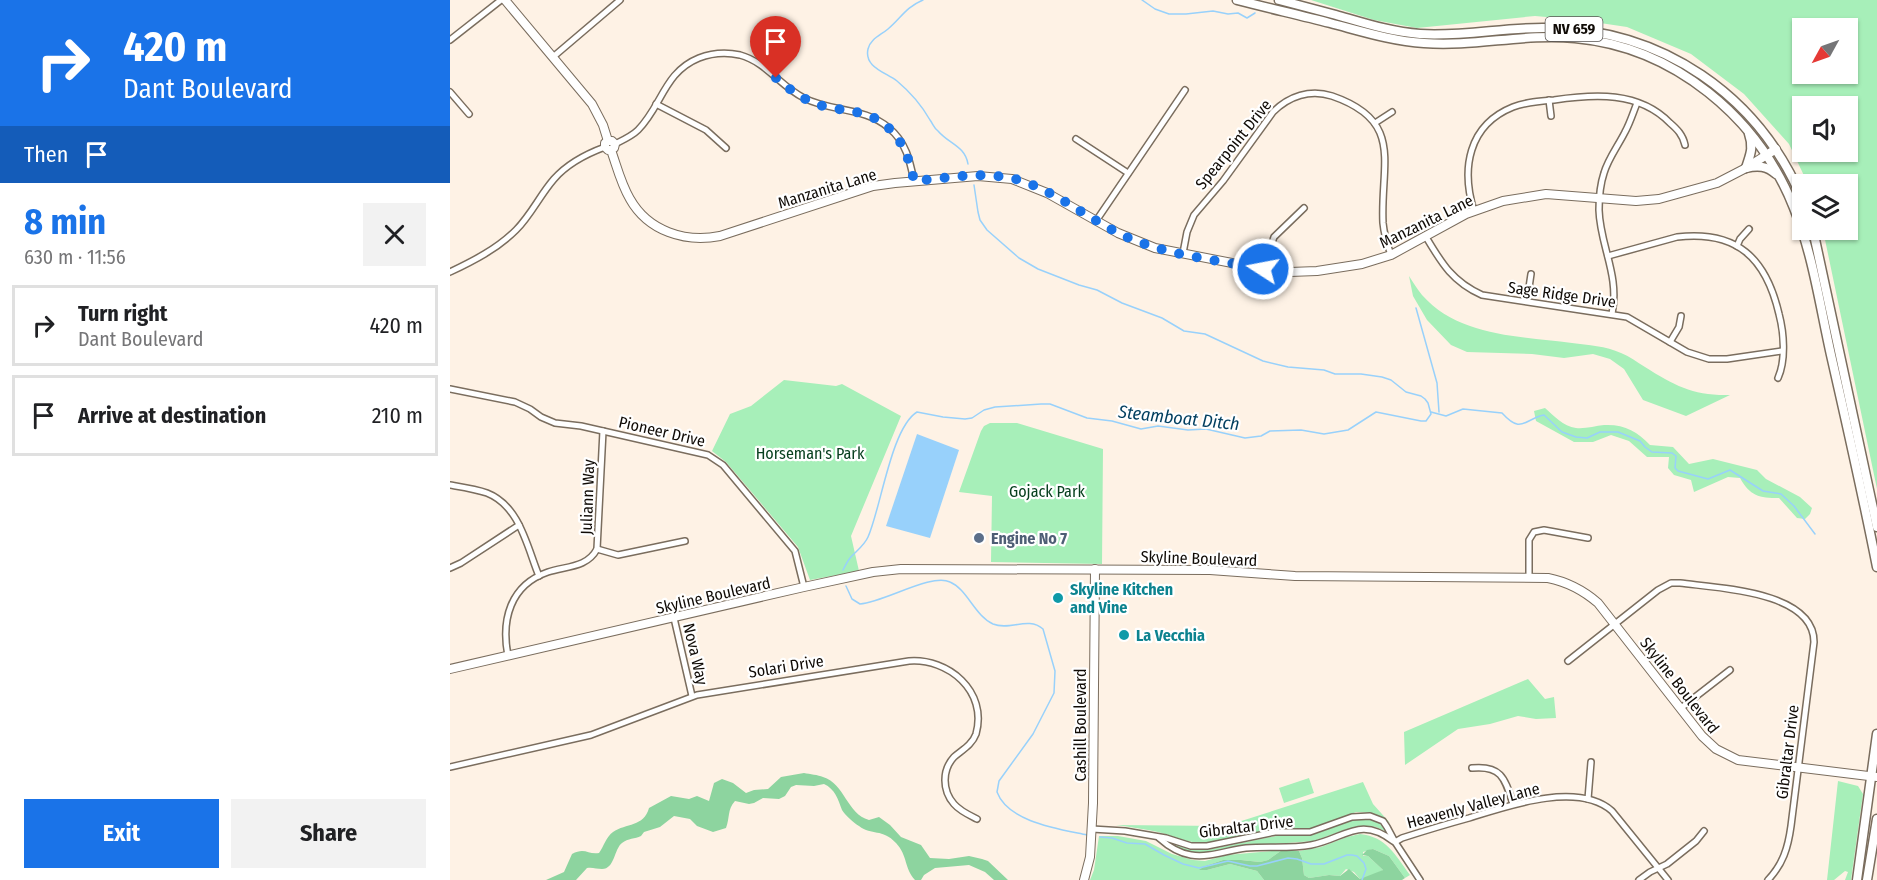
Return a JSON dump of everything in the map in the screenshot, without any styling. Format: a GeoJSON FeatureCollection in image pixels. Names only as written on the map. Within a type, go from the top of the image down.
{"type":"FeatureCollection","features":[{"type":"Feature","properties":{"kind":"main road"},"geometry":{"type":"LineString","coordinates":[[1238,0],[1253,0]]}},
{"type":"Feature","properties":{"kind":"main road","name":"NV 659"},"geometry":{"type":"LineString","coordinates":[[1238,0],[1405,41],[1443,43],[1555,37],[1617,45],[1657,60],[1685,75],[1719,101],[1748,131],[1766,155],[1779,176],[1798,219],[1820,301],[1877,567]]}},
{"type":"Feature","properties":{"kind":"main road","name":"NV 659"},"geometry":{"type":"LineString","coordinates":[[1279,0],[1398,32],[1438,35],[1550,28],[1587,30],[1627,39],[1688,66],[1715,85],[1756,123],[1776,148],[1792,175]]}},
{"type":"Feature","properties":{"kind":"main road"},"geometry":{"type":"LineString","coordinates":[[1746,168],[1753,147],[1748,131]]}},
{"type":"Feature","properties":{"kind":"main road"},"geometry":{"type":"LineString","coordinates":[[1746,168],[1755,165],[1764,167],[1779,176]]}},
{"type":"Feature","properties":{"kind":"main road"},"geometry":{"type":"LineString","coordinates":[[1815,240],[1877,527]]}},
{"type":"Feature","properties":{"kind":"main road"},"geometry":{"type":"LineString","coordinates":[[1857,880],[1874,777],[1877,734]]}},
{"type":"Feature","properties":{"kind":"main road"},"geometry":{"type":"LineString","coordinates":[[1867,880],[1877,819]]}},
{"type":"Feature","properties":{"kind":"street"},"geometry":{"type":"LineString","coordinates":[[450,40],[503,0]]}},
{"type":"Feature","properties":{"kind":"street","name":"Manzanita Lane"},"geometry":{"type":"LineString","coordinates":[[503,0],[592,104],[603,124],[626,192],[636,209],[659,228],[675,235],[691,238],[720,236],[873,186],[985,176],[1012,179],[1037,188],[1141,243],[1263,269],[1304,272],[1331,270],[1391,255],[1474,211],[1503,201],[1538,195],[1636,201],[1659,199],[1710,186],[1746,168],[1776,148]]}},
{"type":"Feature","properties":{"kind":"street"},"geometry":{"type":"LineString","coordinates":[[553,57],[620,0]]}},
{"type":"Feature","properties":{"kind":"street"},"geometry":{"type":"LineString","coordinates":[[450,272],[488,252],[511,235],[562,171],[585,155],[610,146],[636,132],[647,120],[670,80],[692,61],[711,54],[740,55],[759,64],[784,86],[805,99],[829,108],[865,115],[884,124],[892,130],[909,156],[914,181]]}},
{"type":"Feature","properties":{"kind":"street"},"geometry":{"type":"LineString","coordinates":[[1096,221],[1185,90]]}},
{"type":"Feature","properties":{"kind":"street"},"geometry":{"type":"LineString","coordinates":[[450,92],[469,114]]}},
{"type":"Feature","properties":{"kind":"street","name":"Spearpoint Drive"},"geometry":{"type":"LineString","coordinates":[[1183,253],[1189,226],[1196,211],[1223,181],[1268,117],[1280,105],[1296,96],[1322,94],[1354,105],[1375,123]]}},
{"type":"Feature","properties":{"kind":"street"},"geometry":{"type":"LineString","coordinates":[[1474,211],[1467,168],[1472,150],[1481,133],[1492,120],[1508,110],[1529,103],[1600,95],[1615,97],[1637,103],[1663,116],[1681,135],[1685,145]]}},
{"type":"Feature","properties":{"kind":"street"},"geometry":{"type":"LineString","coordinates":[[1549,100],[1551,116]]}},
{"type":"Feature","properties":{"kind":"street"},"geometry":{"type":"LineString","coordinates":[[1612,314],[1615,291],[1600,223],[1600,198],[1604,171],[1626,130],[1637,103]]}},
{"type":"Feature","properties":{"kind":"street"},"geometry":{"type":"LineString","coordinates":[[657,104],[706,130],[726,148]]}},
{"type":"Feature","properties":{"kind":"street"},"geometry":{"type":"LineString","coordinates":[[1391,255],[1383,221],[1385,152],[1381,133],[1375,123],[1392,112]]}},
{"type":"Feature","properties":{"kind":"street"},"geometry":{"type":"LineString","coordinates":[[1076,139],[1128,173]]}},
{"type":"Feature","properties":{"kind":"street"},"geometry":{"type":"LineString","coordinates":[[1263,269],[1270,245],[1276,235],[1304,208]]}},
{"type":"Feature","properties":{"kind":"street"},"geometry":{"type":"LineString","coordinates":[[1737,246],[1749,229]]}},
{"type":"Feature","properties":{"kind":"street"},"geometry":{"type":"LineString","coordinates":[[1608,256],[1668,239],[1689,236],[1718,238],[1737,246],[1758,264],[1772,287],[1784,338],[1778,378]]}},
{"type":"Feature","properties":{"kind":"street","name":"Sage Ridge Drive"},"geometry":{"type":"LineString","coordinates":[[1426,237],[1447,269],[1462,284],[1482,295],[1627,317],[1687,352],[1709,359],[1727,359],[1782,351]]}},
{"type":"Feature","properties":{"kind":"street"},"geometry":{"type":"LineString","coordinates":[[1527,301],[1531,274]]}},
{"type":"Feature","properties":{"kind":"street"},"geometry":{"type":"LineString","coordinates":[[1670,342],[1681,322],[1681,316]]}},
{"type":"Feature","properties":{"kind":"street","name":"Pioneer Drive"},"geometry":{"type":"LineString","coordinates":[[450,389],[515,402],[555,423],[575,425],[700,452],[716,459],[795,550],[804,587]]}},
{"type":"Feature","properties":{"kind":"street","name":"Juliann Way"},"geometry":{"type":"LineString","coordinates":[[508,656],[505,633],[508,612],[517,595],[539,576],[581,564],[592,557],[597,549],[603,431]]}},
{"type":"Feature","properties":{"kind":"street"},"geometry":{"type":"LineString","coordinates":[[450,485],[483,492],[498,499],[512,512],[539,576]]}},
{"type":"Feature","properties":{"kind":"street"},"geometry":{"type":"LineString","coordinates":[[450,568],[519,525]]}},
{"type":"Feature","properties":{"kind":"street"},"geometry":{"type":"LineString","coordinates":[[1529,577],[1529,540],[1534,532],[1544,530],[1588,538]]}},
{"type":"Feature","properties":{"kind":"street"},"geometry":{"type":"LineString","coordinates":[[597,549],[618,555],[685,541]]}},
{"type":"Feature","properties":{"kind":"street","name":"Skyline Boulevard"},"geometry":{"type":"LineString","coordinates":[[450,669],[804,587],[901,568],[1225,570],[1295,576],[1548,578],[1582,590],[1598,603],[1708,743],[1723,754],[1748,761],[1874,777]]}},
{"type":"Feature","properties":{"kind":"street","name":"Cashill Boulevard"},"geometry":{"type":"LineString","coordinates":[[1084,880],[1089,865],[1092,829],[1095,569]]}},
{"type":"Feature","properties":{"kind":"street","name":"Gibraltar Drive"},"geometry":{"type":"LineString","coordinates":[[1615,624],[1662,587],[1675,582],[1764,596],[1796,610],[1809,623],[1814,642],[1787,848],[1782,862],[1768,880]]}},
{"type":"Feature","properties":{"kind":"street","name":"Nova Way"},"geometry":{"type":"LineString","coordinates":[[674,618],[692,696]]}},
{"type":"Feature","properties":{"kind":"street"},"geometry":{"type":"LineString","coordinates":[[1568,660],[1615,624]]}},
{"type":"Feature","properties":{"kind":"street","name":"Solari Drive"},"geometry":{"type":"LineString","coordinates":[[450,767],[591,735],[692,696],[909,661],[928,661],[949,669],[964,682],[976,708],[977,725],[974,738],[950,763],[945,776],[946,791],[953,804],[977,819]]}},
{"type":"Feature","properties":{"kind":"street"},"geometry":{"type":"LineString","coordinates":[[1681,708],[1730,670]]}},
{"type":"Feature","properties":{"kind":"street"},"geometry":{"type":"LineString","coordinates":[[1588,799],[1591,762]]}},
{"type":"Feature","properties":{"kind":"street"},"geometry":{"type":"LineString","coordinates":[[1472,768],[1488,767],[1500,774],[1513,804]]}},
{"type":"Feature","properties":{"kind":"street","name":"Heavenly Valley Lane"},"geometry":{"type":"LineString","coordinates":[[1395,842],[1513,804],[1552,797],[1588,799],[1601,803],[1612,811],[1668,880]]}},
{"type":"Feature","properties":{"kind":"street","name":"Gibraltar Drive"},"geometry":{"type":"LineString","coordinates":[[1092,829],[1125,831],[1191,846],[1207,846],[1275,832],[1310,832],[1352,817],[1370,816],[1383,821],[1420,880]]}},
{"type":"Feature","properties":{"kind":"street","name":"Gibraltar Drive"},"geometry":{"type":"LineString","coordinates":[[1158,838],[1177,851],[1195,856],[1248,848],[1309,846],[1356,830],[1372,830],[1395,842]]}},
{"type":"Feature","properties":{"kind":"street"},"geometry":{"type":"LineString","coordinates":[[1639,880],[1667,864],[1696,841],[1704,831]]}},
{"type":"Feature","properties":{"kind":"green space"},"geometry":{"type":"Polygon","coordinates":[[[1311,0],[1877,0],[1877,489],[1825,240],[1858,240],[1858,174],[1803,174],[1798,162],[1858,162],[1858,96],[1792,96],[1792,150],[1789,144],[1744,94],[1691,54],[1627,27],[1535,16],[1417,28],[1374,20],[1311,0]]]}},
{"type":"Feature","properties":{"kind":"green space"},"geometry":{"type":"Polygon","coordinates":[[[1409,276],[1422,295],[1437,309],[1472,327],[1511,336],[1609,349],[1627,356],[1666,380],[1695,392],[1730,395],[1686,416],[1643,400],[1624,369],[1610,359],[1593,354],[1564,358],[1532,354],[1467,352],[1451,345],[1427,320],[1413,296],[1409,276]]]}},
{"type":"Feature","properties":{"kind":"green space","name":"Horseman's Park"},"geometry":{"type":"Polygon","coordinates":[[[784,380],[836,386],[842,384],[901,416],[851,536],[859,571],[810,580],[798,547],[726,462],[712,451],[730,414],[751,406],[784,380]]]}},
{"type":"Feature","properties":{"kind":"green space"},"geometry":{"type":"Polygon","coordinates":[[[1545,408],[1571,427],[1611,425],[1630,429],[1650,445],[1673,447],[1689,464],[1713,459],[1757,470],[1766,479],[1800,497],[1812,508],[1810,514],[1805,519],[1797,518],[1779,498],[1756,495],[1740,478],[1728,477],[1694,492],[1691,480],[1674,475],[1668,468],[1669,457],[1647,457],[1629,441],[1611,435],[1593,442],[1574,442],[1536,421],[1534,411],[1545,408]]]}},
{"type":"Feature","properties":{"kind":"green space","name":"Gojack Park"},"geometry":{"type":"Polygon","coordinates":[[[990,423],[1017,423],[1103,449],[1102,564],[991,562],[992,496],[959,492],[981,431],[990,423]]]}},
{"type":"Feature","properties":{"kind":"green space"},"geometry":{"type":"Polygon","coordinates":[[[1528,679],[1545,699],[1554,697],[1556,718],[1536,719],[1518,716],[1490,724],[1458,729],[1405,765],[1404,732],[1528,679]]]}},
{"type":"Feature","properties":{"kind":"green space"},"geometry":{"type":"Polygon","coordinates":[[[804,773],[821,776],[830,781],[862,817],[869,820],[879,817],[901,837],[921,845],[930,858],[949,859],[969,856],[982,859],[988,861],[1008,880],[994,880],[985,872],[969,865],[935,868],[924,875],[921,880],[915,880],[896,843],[886,835],[868,831],[852,821],[842,810],[833,792],[824,784],[796,785],[779,799],[763,798],[749,804],[735,801],[732,804],[726,828],[713,832],[697,826],[690,819],[674,816],[660,827],[622,843],[612,862],[606,868],[587,868],[576,880],[546,880],[564,872],[572,854],[580,851],[599,853],[613,832],[639,822],[647,814],[649,808],[671,796],[689,799],[697,796],[709,801],[714,783],[722,779],[733,783],[746,793],[768,789],[781,777],[804,773]]]}},
{"type":"Feature","properties":{"kind":"green space"},"geometry":{"type":"Polygon","coordinates":[[[1309,778],[1314,793],[1284,803],[1279,788],[1309,778]]]}},
{"type":"Feature","properties":{"kind":"green space"},"geometry":{"type":"Polygon","coordinates":[[[1838,781],[1858,786],[1863,794],[1851,880],[1845,880],[1848,872],[1845,871],[1834,880],[1827,880],[1838,781]]]}},
{"type":"Feature","properties":{"kind":"green space"},"geometry":{"type":"Polygon","coordinates":[[[1363,782],[1373,804],[1390,823],[1373,813],[1356,812],[1316,828],[1278,829],[1209,843],[1189,841],[1158,832],[1116,825],[1222,826],[1363,782]]]}},
{"type":"Feature","properties":{"kind":"green space"},"geometry":{"type":"Polygon","coordinates":[[[1359,818],[1375,821],[1387,832],[1376,827],[1364,826],[1344,830],[1314,841],[1194,853],[1174,847],[1172,844],[1188,849],[1207,850],[1281,835],[1312,835],[1359,818]]]}},
{"type":"Feature","properties":{"kind":"green space"},"geometry":{"type":"Polygon","coordinates":[[[1360,834],[1384,843],[1410,875],[1405,878],[1389,856],[1373,849],[1363,852],[1363,856],[1368,856],[1383,870],[1372,875],[1360,879],[1354,872],[1346,869],[1340,876],[1309,878],[1304,875],[1299,851],[1321,847],[1360,834]]]}},
{"type":"Feature","properties":{"kind":"green space"},"geometry":{"type":"Polygon","coordinates":[[[1099,836],[1118,836],[1146,841],[1172,854],[1205,861],[1227,855],[1282,850],[1268,860],[1260,862],[1223,860],[1205,866],[1207,870],[1230,864],[1257,871],[1264,880],[1090,880],[1094,870],[1099,836]]]}},
{"type":"Feature","properties":{"kind":"green space"},"geometry":{"type":"Polygon","coordinates":[[[1373,849],[1389,856],[1405,878],[1402,880],[1264,880],[1257,871],[1230,864],[1199,870],[1223,860],[1260,862],[1268,860],[1282,850],[1299,851],[1304,875],[1309,878],[1340,876],[1349,869],[1360,879],[1383,870],[1368,856],[1362,855],[1367,850],[1373,849]]]}},
{"type":"Feature","properties":{"kind":"water"},"geometry":{"type":"Polygon","coordinates":[[[917,434],[959,450],[930,538],[886,526],[917,434]]]}},
{"type":"Feature","properties":{"kind":"waterway","name":"Steamboat Ditch"},"geometry":{"type":"LineString","coordinates":[[923,0],[908,9],[873,40],[868,49],[869,60],[872,65],[897,81],[911,94],[935,129],[964,153],[968,164]]}},
{"type":"Feature","properties":{"kind":"waterway","name":"Steamboat Ditch"},"geometry":{"type":"LineString","coordinates":[[1142,0],[1155,9],[1169,14],[1213,11],[1238,13],[1247,18],[1255,13]]}},
{"type":"Feature","properties":{"kind":"waterway","name":"Steamboat Ditch"},"geometry":{"type":"LineString","coordinates":[[843,570],[868,537],[893,451],[900,434],[917,412],[965,419],[995,407],[1050,404],[1087,418],[1112,421],[1141,429],[1158,426],[1188,430],[1206,429],[1245,438],[1261,436],[1270,431],[1301,430],[1324,434],[1348,430],[1376,412],[1421,421],[1426,421],[1431,414],[1425,399],[1406,392],[1391,380],[1361,374],[1335,374],[1324,370],[1288,367],[1263,361],[1205,334],[1184,331],[1162,318],[1122,303],[1097,290],[1038,269],[1019,258],[987,230],[980,220],[974,185]]}},
{"type":"Feature","properties":{"kind":"waterway"},"geometry":{"type":"LineString","coordinates":[[1416,308],[1437,383],[1439,412]]}},
{"type":"Feature","properties":{"kind":"waterway"},"geometry":{"type":"LineString","coordinates":[[1431,412],[1446,416],[1463,409],[1502,413],[1509,420],[1519,424],[1544,415],[1562,432],[1576,437],[1587,438],[1600,432],[1618,432],[1640,441],[1652,452],[1672,453],[1676,456],[1675,468],[1678,471],[1708,479],[1730,470],[1763,491],[1781,494],[1794,506],[1815,534]]}},
{"type":"Feature","properties":{"kind":"waterway","name":"Steamboat Ditch"},"geometry":{"type":"LineString","coordinates":[[846,586],[852,599],[860,604],[920,584],[942,580],[956,585],[981,615],[993,624],[999,626],[1031,624],[1043,629],[1055,671],[1054,693],[1033,734],[999,781],[997,792],[1012,811],[1023,817],[1049,827],[1087,835]]}},
{"type":"Feature","properties":{"kind":"waterway","name":"Steamboat Ditch"},"geometry":{"type":"LineString","coordinates":[[1100,837],[1145,844],[1183,864],[1199,868],[1228,861],[1257,866],[1288,858],[1311,864],[1324,864],[1352,855],[1357,856],[1364,863],[1366,869],[1362,880]]}},
{"type":"Feature","properties":{"kind":"place","name":"Engine No 7"},"geometry":{"type":"Point","coordinates":[979,538]}},
{"type":"Feature","properties":{"kind":"place","name":"Skyline Kitchen and Vine"},"geometry":{"type":"Point","coordinates":[1058,598]}},
{"type":"Feature","properties":{"kind":"place","name":"La Vecchia"},"geometry":{"type":"Point","coordinates":[1124,635]}},
{"type":"Feature","properties":{"kind":"route"},"geometry":{"type":"LineString","coordinates":[[776,78],[805,99],[829,108],[865,115],[884,124],[899,138],[909,156],[914,181],[985,176],[1020,181],[1141,243],[1155,248],[1263,269]]}}]}
